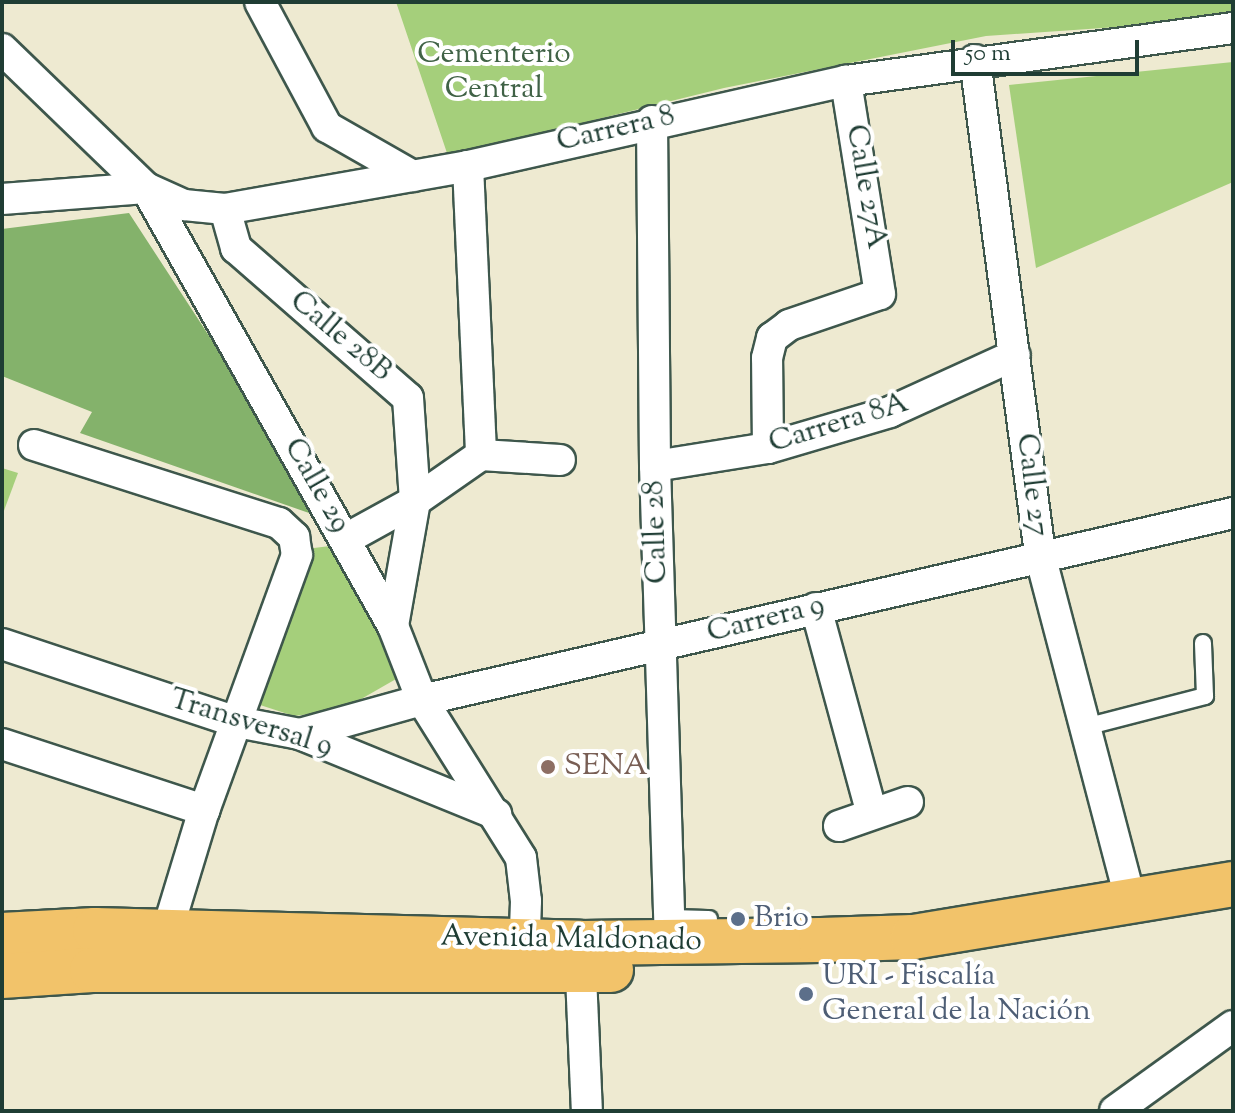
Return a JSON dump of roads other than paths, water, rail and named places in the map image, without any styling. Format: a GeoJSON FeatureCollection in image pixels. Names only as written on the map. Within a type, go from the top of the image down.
{"type":"FeatureCollection","features":[{"type":"Feature","properties":{"kind":"main road","name":"Avenida Maldonado"},"geometry":{"type":"LineString","coordinates":[[580,957],[670,931],[913,937],[1233,884]]}},
{"type":"Feature","properties":{"kind":"main road","name":"Avenida Maldonado"},"geometry":{"type":"LineString","coordinates":[[10,930],[166,935],[524,956],[838,963],[1148,928],[1233,911]]}},
{"type":"Feature","properties":{"kind":"main road","name":"Avenida Maldonado"},"geometry":{"type":"LineString","coordinates":[[2,976],[92,970],[524,956]]}},
{"type":"Feature","properties":{"kind":"street"},"geometry":{"type":"LineString","coordinates":[[260,2],[327,127],[413,176]]}},
{"type":"Feature","properties":{"kind":"street","name":"Carrera 8"},"geometry":{"type":"LineString","coordinates":[[2,199],[146,188],[184,205],[225,209],[468,166],[652,121],[846,81],[975,60],[1233,28]]}},
{"type":"Feature","properties":{"kind":"street","name":"Calle 29"},"geometry":{"type":"LineString","coordinates":[[2,49],[146,188],[393,626],[422,700],[521,858],[526,901],[524,956]]}},
{"type":"Feature","properties":{"kind":"street","name":"Calle 27"},"geometry":{"type":"LineString","coordinates":[[975,60],[1040,555],[1089,726],[1131,902]]}},
{"type":"Feature","properties":{"kind":"street","name":"Calle 27A"},"geometry":{"type":"LineString","coordinates":[[768,448],[767,358],[772,338],[789,325],[880,294],[846,81]]}},
{"type":"Feature","properties":{"kind":"street","name":"Calle 28"},"geometry":{"type":"LineString","coordinates":[[652,121],[655,466],[670,931]]}},
{"type":"Feature","properties":{"kind":"street"},"geometry":{"type":"LineString","coordinates":[[468,166],[481,455]]}},
{"type":"Feature","properties":{"kind":"street","name":"Calle 28B"},"geometry":{"type":"LineString","coordinates":[[225,209],[236,248],[408,398],[415,501],[393,626]]}},
{"type":"Feature","properties":{"kind":"street","name":"Carrera 8A"},"geometry":{"type":"LineString","coordinates":[[655,466],[768,448],[890,412],[1015,355]]}},
{"type":"Feature","properties":{"kind":"street"},"geometry":{"type":"LineString","coordinates":[[34,445],[279,523],[294,537],[297,555],[204,810],[166,935]]}},
{"type":"Feature","properties":{"kind":"street"},"geometry":{"type":"LineString","coordinates":[[346,539],[415,501],[481,455],[560,460]]}},
{"type":"Feature","properties":{"kind":"street","name":"Carrera 9"},"geometry":{"type":"LineString","coordinates":[[300,734],[422,700],[1040,555],[1233,513]]}},
{"type":"Feature","properties":{"kind":"street"},"geometry":{"type":"LineString","coordinates":[[816,608],[872,814]]}},
{"type":"Feature","properties":{"kind":"street","name":"Transversal 9"},"geometry":{"type":"LineString","coordinates":[[2,644],[237,722],[300,734],[496,814]]}},
{"type":"Feature","properties":{"kind":"street"},"geometry":{"type":"LineString","coordinates":[[2,744],[204,810]]}},
{"type":"Feature","properties":{"kind":"street"},"geometry":{"type":"LineString","coordinates":[[839,826],[908,802]]}},
{"type":"Feature","properties":{"kind":"street"},"geometry":{"type":"LineString","coordinates":[[580,957],[587,1111]]}},
{"type":"Feature","properties":{"kind":"street"},"geometry":{"type":"LineString","coordinates":[[1115,1111],[1233,1026]]}},
{"type":"Feature","properties":{"kind":"lane"},"geometry":{"type":"LineString","coordinates":[[1089,726],[1205,696],[1203,643]]}},
{"type":"Feature","properties":{"kind":"place","name":"SENA"},"geometry":{"type":"Point","coordinates":[548,767]}},
{"type":"Feature","properties":{"kind":"place","name":"Brio"},"geometry":{"type":"Point","coordinates":[738,919]}},
{"type":"Feature","properties":{"kind":"place","name":"URI - Fiscalía General de la Nación"},"geometry":{"type":"Point","coordinates":[806,994]}},
{"type":"Feature","properties":{"kind":"park label","name":"Cementerio Central"},"geometry":{"type":"Point","coordinates":[494,72]}}]}
